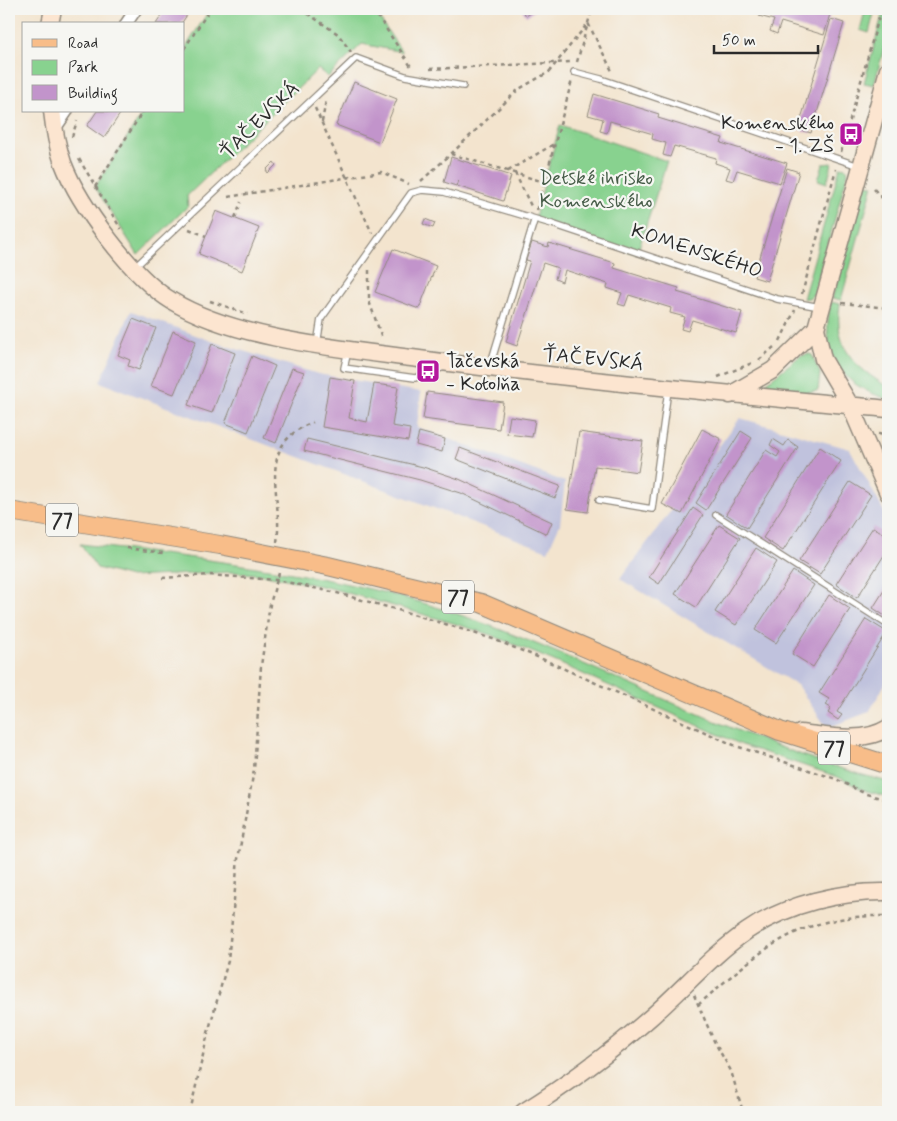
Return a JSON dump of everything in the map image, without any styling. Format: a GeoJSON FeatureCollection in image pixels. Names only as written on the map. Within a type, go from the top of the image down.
{"type":"FeatureCollection","features":[{"type":"Feature","properties":{"kind":"main road","name":"77"},"geometry":{"type":"LineString","coordinates":[[9,511],[328,566],[481,603],[780,731],[888,765]]}},
{"type":"Feature","properties":{"kind":"street"},"geometry":{"type":"LineString","coordinates":[[50,22],[53,9]]}},
{"type":"Feature","properties":{"kind":"street"},"geometry":{"type":"LineString","coordinates":[[127,22],[136,9]]}},
{"type":"Feature","properties":{"kind":"street"},"geometry":{"type":"LineString","coordinates":[[888,70],[820,307],[816,328],[823,359],[850,406],[888,493]]}},
{"type":"Feature","properties":{"kind":"street","name":"ŤAČEVSKÁ"},"geometry":{"type":"LineString","coordinates":[[52,112],[54,130],[63,163],[80,197],[134,269],[164,296],[188,309],[261,334],[317,345],[452,364],[668,388],[888,409]]}},
{"type":"Feature","properties":{"kind":"street"},"geometry":{"type":"LineString","coordinates":[[54,130],[66,112]]}},
{"type":"Feature","properties":{"kind":"street"},"geometry":{"type":"LineString","coordinates":[[730,394],[773,370],[816,328]]}},
{"type":"Feature","properties":{"kind":"street"},"geometry":{"type":"LineString","coordinates":[[780,731],[848,738],[867,736],[888,728]]}},
{"type":"Feature","properties":{"kind":"street"},"geometry":{"type":"LineString","coordinates":[[523,1112],[627,1036],[748,930],[803,905],[835,897],[870,892],[888,892]]}},
{"type":"Feature","properties":{"kind":"lane"},"geometry":{"type":"LineString","coordinates":[[882,9],[888,11]]}},
{"type":"Feature","properties":{"kind":"lane"},"geometry":{"type":"LineString","coordinates":[[356,58],[397,73],[463,86]]}},
{"type":"Feature","properties":{"kind":"lane","name":"ŤAČEVSKÁ"},"geometry":{"type":"LineString","coordinates":[[134,269],[356,58]]}},
{"type":"Feature","properties":{"kind":"lane"},"geometry":{"type":"LineString","coordinates":[[574,72],[620,85],[861,167]]}},
{"type":"Feature","properties":{"kind":"lane","name":"KOMENSKÉHO"},"geometry":{"type":"LineString","coordinates":[[317,345],[321,319],[411,193],[422,190],[444,192],[534,221],[552,224],[777,298],[820,307]]}},
{"type":"Feature","properties":{"kind":"lane"},"geometry":{"type":"LineString","coordinates":[[489,368],[534,221]]}},
{"type":"Feature","properties":{"kind":"lane"},"geometry":{"type":"LineString","coordinates":[[599,500],[652,509],[668,388]]}},
{"type":"Feature","properties":{"kind":"lane"},"geometry":{"type":"LineString","coordinates":[[716,514],[888,625]]}},
{"type":"Feature","properties":{"kind":"path"},"geometry":{"type":"LineString","coordinates":[[185,47],[210,9]]}},
{"type":"Feature","properties":{"kind":"path"},"geometry":{"type":"LineString","coordinates":[[302,9],[338,34],[356,58]]}},
{"type":"Feature","properties":{"kind":"path"},"geometry":{"type":"LineString","coordinates":[[373,9],[413,70],[397,73]]}},
{"type":"Feature","properties":{"kind":"path"},"geometry":{"type":"LineString","coordinates":[[515,173],[535,215],[592,9]]}},
{"type":"Feature","properties":{"kind":"path"},"geometry":{"type":"LineString","coordinates":[[228,197],[381,172],[415,186],[519,89],[549,72],[554,63],[588,23]]}},
{"type":"Feature","properties":{"kind":"path"},"geometry":{"type":"LineString","coordinates":[[588,23],[620,85]]}},
{"type":"Feature","properties":{"kind":"path"},"geometry":{"type":"LineString","coordinates":[[423,70],[577,62]]}},
{"type":"Feature","properties":{"kind":"path"},"geometry":{"type":"LineString","coordinates":[[322,123],[328,84]]}},
{"type":"Feature","properties":{"kind":"path"},"geometry":{"type":"LineString","coordinates":[[311,100],[375,241],[368,271],[368,295],[382,338]]}},
{"type":"Feature","properties":{"kind":"path"},"geometry":{"type":"LineString","coordinates":[[95,187],[142,112]]}},
{"type":"Feature","properties":{"kind":"path"},"geometry":{"type":"LineString","coordinates":[[508,171],[555,143]]}},
{"type":"Feature","properties":{"kind":"path"},"geometry":{"type":"LineString","coordinates":[[451,154],[544,182]]}},
{"type":"Feature","properties":{"kind":"path"},"geometry":{"type":"LineString","coordinates":[[874,189],[888,205]]}},
{"type":"Feature","properties":{"kind":"path"},"geometry":{"type":"LineString","coordinates":[[235,218],[241,202]]}},
{"type":"Feature","properties":{"kind":"path"},"geometry":{"type":"LineString","coordinates":[[179,225],[206,236]]}},
{"type":"Feature","properties":{"kind":"path"},"geometry":{"type":"LineString","coordinates":[[842,303],[888,308]]}},
{"type":"Feature","properties":{"kind":"path"},"geometry":{"type":"LineString","coordinates":[[275,556],[278,519],[275,464],[285,440],[302,427],[313,422]]}},
{"type":"Feature","properties":{"kind":"path"},"geometry":{"type":"LineString","coordinates":[[162,578],[210,575],[277,580],[337,593],[493,639],[540,658],[736,746],[836,779],[866,794],[888,800]]}},
{"type":"Feature","properties":{"kind":"path"},"geometry":{"type":"LineString","coordinates":[[190,1112],[208,1033],[228,961],[238,859],[254,770],[261,666],[270,604],[277,580]]}},
{"type":"Feature","properties":{"kind":"path"},"geometry":{"type":"LineString","coordinates":[[698,1005],[741,967],[778,941],[801,929],[846,916],[888,916]]}},
{"type":"Feature","properties":{"kind":"path"},"geometry":{"type":"LineString","coordinates":[[689,982],[714,1041],[731,1071],[743,1112]]}},
{"type":"Feature","properties":{"kind":"shaded area"},"geometry":{"type":"Polygon","coordinates":[[[131,311],[217,343],[318,374],[421,392],[417,427],[565,482],[560,524],[548,551],[100,382],[131,311]]]}},
{"type":"Feature","properties":{"kind":"shaded area"},"geometry":{"type":"Polygon","coordinates":[[[740,418],[850,449],[888,519],[888,679],[869,712],[827,728],[797,685],[620,579],[740,418]]]}},
{"type":"Feature","properties":{"kind":"green space"},"geometry":{"type":"Polygon","coordinates":[[[210,9],[373,9],[402,52],[362,44],[328,77],[318,69],[187,196],[188,206],[138,255],[95,187],[143,112],[185,112],[185,48],[210,9]]]}},
{"type":"Feature","properties":{"kind":"green space"},"geometry":{"type":"Polygon","coordinates":[[[870,12],[874,13],[869,33],[860,30],[864,15],[870,12]]]}},
{"type":"Feature","properties":{"kind":"green space"},"geometry":{"type":"Polygon","coordinates":[[[882,16],[888,18],[888,33],[874,85],[864,83],[882,16]]]}},
{"type":"Feature","properties":{"kind":"green space","name":"Detské ihrisko Komenského"},"geometry":{"type":"Polygon","coordinates":[[[560,125],[667,161],[637,254],[534,221],[560,125]]]}},
{"type":"Feature","properties":{"kind":"green space"},"geometry":{"type":"Polygon","coordinates":[[[832,163],[827,183],[818,180],[823,164],[832,163]]]}},
{"type":"Feature","properties":{"kind":"green space"},"geometry":{"type":"Polygon","coordinates":[[[840,167],[846,168],[848,172],[814,294],[809,298],[803,299],[840,167]]]}},
{"type":"Feature","properties":{"kind":"green space"},"geometry":{"type":"Polygon","coordinates":[[[865,184],[873,185],[841,300],[832,298],[865,184]]]}},
{"type":"Feature","properties":{"kind":"green space"},"geometry":{"type":"Polygon","coordinates":[[[831,302],[840,304],[840,333],[843,344],[856,364],[888,387],[888,399],[871,393],[857,385],[845,375],[837,364],[831,351],[828,336],[831,302]]]}},
{"type":"Feature","properties":{"kind":"green space"},"geometry":{"type":"Polygon","coordinates":[[[812,355],[820,373],[818,390],[814,392],[792,392],[767,387],[767,382],[800,356],[812,355]]]}},
{"type":"Feature","properties":{"kind":"green space"},"geometry":{"type":"Polygon","coordinates":[[[80,544],[279,571],[377,591],[425,604],[472,619],[524,639],[782,748],[888,782],[888,797],[864,790],[838,777],[742,745],[491,635],[330,588],[266,575],[232,572],[131,577],[97,568],[80,544]]]}},
{"type":"Feature","properties":{"kind":"building"},"geometry":{"type":"Polygon","coordinates":[[[166,9],[191,9],[182,22],[157,22],[166,9]]]}},
{"type":"Feature","properties":{"kind":"building"},"geometry":{"type":"Polygon","coordinates":[[[522,9],[537,9],[526,16],[522,9]]]}},
{"type":"Feature","properties":{"kind":"building"},"geometry":{"type":"Polygon","coordinates":[[[756,9],[811,9],[830,14],[824,35],[781,22],[777,34],[770,31],[774,20],[759,16],[760,11],[756,9]]]}},
{"type":"Feature","properties":{"kind":"building"},"geometry":{"type":"Polygon","coordinates":[[[831,19],[844,23],[811,133],[798,129],[831,19]]]}},
{"type":"Feature","properties":{"kind":"building"},"geometry":{"type":"Polygon","coordinates":[[[354,82],[397,99],[380,142],[336,125],[354,82]]]}},
{"type":"Feature","properties":{"kind":"building"},"geometry":{"type":"Polygon","coordinates":[[[594,94],[659,114],[658,118],[723,138],[721,143],[787,163],[780,183],[737,170],[733,181],[726,179],[730,168],[715,163],[716,158],[674,146],[670,157],[663,155],[666,143],[652,139],[653,134],[610,121],[607,133],[600,131],[603,119],[588,115],[594,94]]]}},
{"type":"Feature","properties":{"kind":"building"},"geometry":{"type":"Polygon","coordinates":[[[96,112],[121,112],[104,138],[87,126],[96,112]]]}},
{"type":"Feature","properties":{"kind":"building"},"geometry":{"type":"Polygon","coordinates":[[[451,157],[511,176],[503,201],[457,186],[459,180],[456,186],[444,182],[451,157]]]}},
{"type":"Feature","properties":{"kind":"building"},"geometry":{"type":"Polygon","coordinates":[[[274,162],[276,165],[268,173],[266,170],[274,162]]]}},
{"type":"Feature","properties":{"kind":"building"},"geometry":{"type":"Polygon","coordinates":[[[787,168],[799,172],[767,281],[754,277],[787,168]]]}},
{"type":"Feature","properties":{"kind":"building"},"geometry":{"type":"Polygon","coordinates":[[[216,211],[259,228],[242,271],[199,254],[216,211]]]}},
{"type":"Feature","properties":{"kind":"building"},"geometry":{"type":"Polygon","coordinates":[[[425,219],[435,223],[433,228],[423,224],[425,219]]]}},
{"type":"Feature","properties":{"kind":"building"},"geometry":{"type":"Polygon","coordinates":[[[532,242],[548,247],[549,243],[615,263],[614,268],[679,288],[677,292],[742,312],[736,333],[692,320],[688,331],[681,329],[685,317],[670,313],[671,308],[629,295],[625,306],[618,304],[622,293],[607,288],[608,284],[565,270],[562,282],[555,279],[558,268],[543,263],[517,346],[506,342],[530,261],[526,260],[532,242]]]}},
{"type":"Feature","properties":{"kind":"building"},"geometry":{"type":"Polygon","coordinates":[[[393,249],[436,266],[419,309],[375,292],[393,249]]]}},
{"type":"Feature","properties":{"kind":"building"},"geometry":{"type":"Polygon","coordinates":[[[133,319],[156,328],[139,370],[128,366],[130,360],[118,355],[133,319]]]}},
{"type":"Feature","properties":{"kind":"building"},"geometry":{"type":"Polygon","coordinates":[[[173,331],[196,341],[174,394],[151,386],[173,331]]]}},
{"type":"Feature","properties":{"kind":"building"},"geometry":{"type":"Polygon","coordinates":[[[212,344],[235,353],[212,413],[188,405],[212,344]]]}},
{"type":"Feature","properties":{"kind":"building"},"geometry":{"type":"Polygon","coordinates":[[[252,356],[275,366],[248,432],[225,423],[252,356]]]}},
{"type":"Feature","properties":{"kind":"building"},"geometry":{"type":"Polygon","coordinates":[[[292,368],[304,372],[276,443],[264,438],[292,368]]]}},
{"type":"Feature","properties":{"kind":"building"},"geometry":{"type":"Polygon","coordinates":[[[330,377],[355,381],[349,418],[367,422],[374,384],[398,387],[392,426],[410,429],[408,441],[322,427],[330,377]]]}},
{"type":"Feature","properties":{"kind":"building"},"geometry":{"type":"Polygon","coordinates":[[[427,392],[503,402],[499,429],[423,419],[427,392]]]}},
{"type":"Feature","properties":{"kind":"building"},"geometry":{"type":"Polygon","coordinates":[[[510,416],[535,420],[532,437],[507,434],[510,416]]]}},
{"type":"Feature","properties":{"kind":"building"},"geometry":{"type":"Polygon","coordinates":[[[702,429],[721,439],[682,514],[662,504],[702,429]]]}},
{"type":"Feature","properties":{"kind":"building"},"geometry":{"type":"Polygon","coordinates":[[[741,431],[752,438],[706,510],[696,503],[741,431]]]}},
{"type":"Feature","properties":{"kind":"building"},"geometry":{"type":"Polygon","coordinates":[[[419,432],[445,439],[442,452],[416,445],[419,432]]]}},
{"type":"Feature","properties":{"kind":"building"},"geometry":{"type":"Polygon","coordinates":[[[579,432],[643,441],[638,472],[595,466],[588,512],[567,509],[579,432]]]}},
{"type":"Feature","properties":{"kind":"building"},"geometry":{"type":"Polygon","coordinates":[[[307,439],[423,467],[459,479],[552,522],[547,534],[461,493],[420,480],[304,451],[307,439]]]}},
{"type":"Feature","properties":{"kind":"building"},"geometry":{"type":"Polygon","coordinates":[[[773,439],[784,446],[788,440],[798,447],[747,528],[726,514],[766,450],[777,457],[780,452],[770,445],[773,439]]]}},
{"type":"Feature","properties":{"kind":"building"},"geometry":{"type":"Polygon","coordinates":[[[820,447],[841,461],[783,551],[763,538],[820,447]]]}},
{"type":"Feature","properties":{"kind":"building"},"geometry":{"type":"Polygon","coordinates":[[[460,448],[560,486],[555,498],[456,459],[460,448]]]}},
{"type":"Feature","properties":{"kind":"building"},"geometry":{"type":"Polygon","coordinates":[[[850,482],[871,495],[820,574],[799,561],[850,482]]]}},
{"type":"Feature","properties":{"kind":"building"},"geometry":{"type":"Polygon","coordinates":[[[693,508],[703,515],[659,584],[649,577],[693,508]]]}},
{"type":"Feature","properties":{"kind":"building"},"geometry":{"type":"Polygon","coordinates":[[[719,525],[740,538],[696,607],[675,594],[719,525]]]}},
{"type":"Feature","properties":{"kind":"building"},"geometry":{"type":"Polygon","coordinates":[[[873,527],[888,536],[888,549],[857,598],[836,584],[873,527]]]}},
{"type":"Feature","properties":{"kind":"building"},"geometry":{"type":"Polygon","coordinates":[[[756,548],[777,562],[736,625],[715,612],[756,548]]]}},
{"type":"Feature","properties":{"kind":"building"},"geometry":{"type":"Polygon","coordinates":[[[793,571],[814,585],[776,643],[755,630],[793,571]]]}},
{"type":"Feature","properties":{"kind":"building"},"geometry":{"type":"Polygon","coordinates":[[[888,584],[888,618],[873,608],[888,584]]]}},
{"type":"Feature","properties":{"kind":"building"},"geometry":{"type":"Polygon","coordinates":[[[829,595],[850,609],[813,667],[792,654],[829,595]]]}},
{"type":"Feature","properties":{"kind":"building"},"geometry":{"type":"Polygon","coordinates":[[[866,619],[887,632],[837,712],[842,715],[838,720],[828,713],[831,708],[826,705],[829,699],[819,693],[866,619]]]}},
{"type":"Feature","properties":{"kind":"place","name":"Komenského - 1. ZŠ"},"geometry":{"type":"Point","coordinates":[851,134]}},
{"type":"Feature","properties":{"kind":"place","name":"Tačevská - Kotolňa"},"geometry":{"type":"Point","coordinates":[428,371]}}]}
